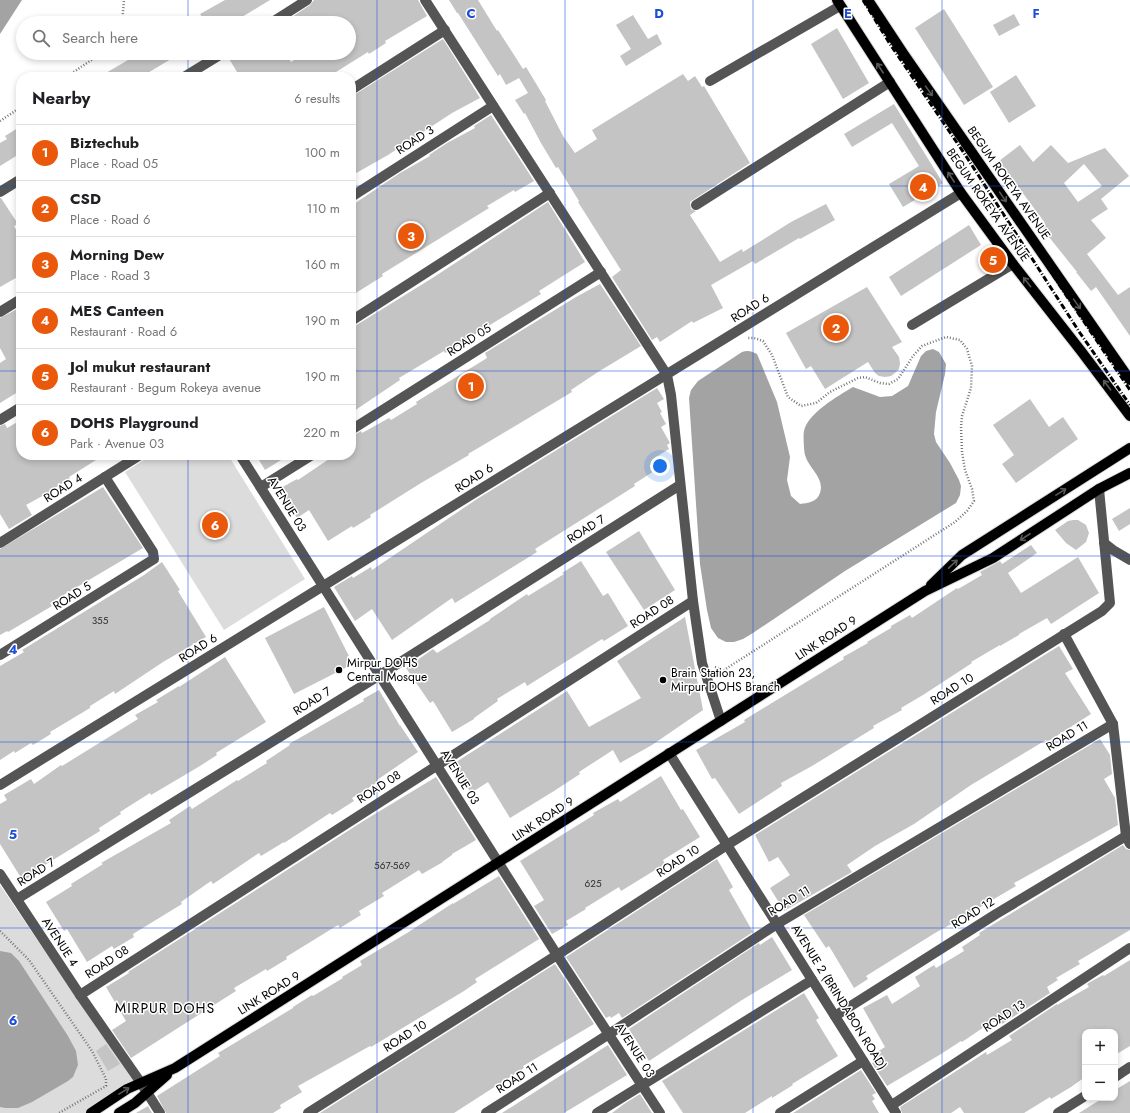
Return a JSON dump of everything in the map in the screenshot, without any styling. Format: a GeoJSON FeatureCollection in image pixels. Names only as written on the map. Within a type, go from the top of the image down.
{"type":"FeatureCollection","features":[{"type":"Feature","properties":{"kind":"main road","name":"BEGUM ROKEYA AVENUE"},"geometry":{"type":"LineString","coordinates":[[868,0],[912,66],[1130,380]]}},
{"type":"Feature","properties":{"kind":"main road","name":"BEGUM ROKEYA AVENUE"},"geometry":{"type":"LineString","coordinates":[[838,3],[961,193],[1013,264],[1130,416]]}},
{"type":"Feature","properties":{"kind":"main road","name":"LINK ROAD 9"},"geometry":{"type":"LineString","coordinates":[[925,591],[962,555],[1130,448]]}},
{"type":"Feature","properties":{"kind":"main road","name":"LINK ROAD 9"},"geometry":{"type":"LineString","coordinates":[[91,1113],[127,1089],[175,1068],[925,591],[993,558],[1099,489],[1130,473]]}},
{"type":"Feature","properties":{"kind":"main road","name":"LINK ROAD 9"},"geometry":{"type":"LineString","coordinates":[[119,1113],[135,1103],[175,1068]]}},
{"type":"Feature","properties":{"kind":"street"},"geometry":{"type":"LineString","coordinates":[[282,16],[307,0]]}},
{"type":"Feature","properties":{"kind":"street"},"geometry":{"type":"LineString","coordinates":[[425,0],[667,375],[671,395],[693,602],[702,663],[721,721]]}},
{"type":"Feature","properties":{"kind":"street"},"geometry":{"type":"LineString","coordinates":[[710,81],[838,3]]}},
{"type":"Feature","properties":{"kind":"street"},"geometry":{"type":"LineString","coordinates":[[356,87],[445,30]]}},
{"type":"Feature","properties":{"kind":"street"},"geometry":{"type":"LineString","coordinates":[[192,72],[212,60]]}},
{"type":"Feature","properties":{"kind":"street"},"geometry":{"type":"LineString","coordinates":[[696,205],[890,82]]}},
{"type":"Feature","properties":{"kind":"street","name":"ROAD 3"},"geometry":{"type":"LineString","coordinates":[[356,194],[494,106]]}},
{"type":"Feature","properties":{"kind":"street"},"geometry":{"type":"LineString","coordinates":[[0,192],[16,182]]}},
{"type":"Feature","properties":{"kind":"street"},"geometry":{"type":"LineString","coordinates":[[356,318],[550,193]]}},
{"type":"Feature","properties":{"kind":"street","name":"ROAD 6"},"geometry":{"type":"LineString","coordinates":[[0,785],[961,193]]}},
{"type":"Feature","properties":{"kind":"street"},"geometry":{"type":"LineString","coordinates":[[912,325],[1013,264]]}},
{"type":"Feature","properties":{"kind":"street","name":"ROAD 05"},"geometry":{"type":"LineString","coordinates":[[356,427],[601,272]]}},
{"type":"Feature","properties":{"kind":"street"},"geometry":{"type":"LineString","coordinates":[[0,312],[16,302]]}},
{"type":"Feature","properties":{"kind":"street"},"geometry":{"type":"LineString","coordinates":[[0,420],[16,410]]}},
{"type":"Feature","properties":{"kind":"street","name":"ROAD 4"},"geometry":{"type":"LineString","coordinates":[[0,543],[132,460]]}},
{"type":"Feature","properties":{"kind":"street","name":"AVENUE 03"},"geometry":{"type":"LineString","coordinates":[[243,460],[557,955],[660,1113]]}},
{"type":"Feature","properties":{"kind":"street"},"geometry":{"type":"LineString","coordinates":[[261,488],[304,460]]}},
{"type":"Feature","properties":{"kind":"street","name":"ROAD 5"},"geometry":{"type":"LineString","coordinates":[[0,656],[154,559],[154,556],[105,476]]}},
{"type":"Feature","properties":{"kind":"street","name":"ROAD 7"},"geometry":{"type":"LineString","coordinates":[[17,899],[380,675],[680,485]]}},
{"type":"Feature","properties":{"kind":"street"},"geometry":{"type":"LineString","coordinates":[[1099,489],[1104,543],[1130,560]]}},
{"type":"Feature","properties":{"kind":"street","name":"ROAD 10"},"geometry":{"type":"LineString","coordinates":[[308,1113],[727,845],[1102,611],[1110,603],[1104,543]]}},
{"type":"Feature","properties":{"kind":"street","name":"ROAD 08"},"geometry":{"type":"LineString","coordinates":[[80,995],[693,602]]}},
{"type":"Feature","properties":{"kind":"street"},"geometry":{"type":"LineString","coordinates":[[1064,634],[1113,724],[1128,840]]}},
{"type":"Feature","properties":{"kind":"street","name":"ROAD 11"},"geometry":{"type":"LineString","coordinates":[[486,1113],[777,924],[1113,724]]}},
{"type":"Feature","properties":{"kind":"street","name":"AVENUE 2 (BRINDABON ROAD)"},"geometry":{"type":"LineString","coordinates":[[669,753],[894,1109]]}},
{"type":"Feature","properties":{"kind":"street","name":"ROAD 12"},"geometry":{"type":"LineString","coordinates":[[835,1016],[996,914],[1128,840]]}},
{"type":"Feature","properties":{"kind":"street","name":"AVENUE 4"},"geometry":{"type":"LineString","coordinates":[[0,874],[160,1113]]}},
{"type":"Feature","properties":{"kind":"street","name":"ROAD 13"},"geometry":{"type":"LineString","coordinates":[[894,1109],[1130,948]]}},
{"type":"Feature","properties":{"kind":"street"},"geometry":{"type":"LineString","coordinates":[[597,1113],[641,1084],[812,980]]}},
{"type":"Feature","properties":{"kind":"street"},"geometry":{"type":"LineString","coordinates":[[780,1113],[863,1061]]}},
{"type":"Feature","properties":{"kind":"street"},"geometry":{"type":"LineString","coordinates":[[1118,1075],[1130,1067]]}},
{"type":"Feature","properties":{"kind":"street"},"geometry":{"type":"LineString","coordinates":[[1058,1113],[1082,1098]]}},
{"type":"Feature","properties":{"kind":"path"},"geometry":{"type":"LineString","coordinates":[[123,16],[124,0]]}},
{"type":"Feature","properties":{"kind":"path"},"geometry":{"type":"LineString","coordinates":[[74,72],[92,60]]}},
{"type":"Feature","properties":{"kind":"path"},"geometry":{"type":"LineString","coordinates":[[0,121],[16,110]]}},
{"type":"Feature","properties":{"kind":"path"},"geometry":{"type":"LineString","coordinates":[[702,663],[724,670],[955,522],[967,511],[974,501],[972,489],[965,470],[962,452],[961,427],[962,416],[971,388],[972,366],[967,349],[960,340],[946,337],[922,346],[913,356],[898,379],[889,384],[880,384],[865,377],[858,378],[830,392],[816,403],[801,406],[788,397],[772,355],[764,341],[754,338],[746,339]]}},
{"type":"Feature","properties":{"kind":"path"},"geometry":{"type":"LineString","coordinates":[[0,931],[29,960],[92,1051],[106,1079],[106,1086],[59,1113]]}},
{"type":"Feature","properties":{"kind":"shaded area"},"geometry":{"type":"Polygon","coordinates":[[[0,0],[22,0],[0,34],[0,0]]]}},
{"type":"Feature","properties":{"kind":"shaded area"},"geometry":{"type":"Polygon","coordinates":[[[933,349],[939,352],[946,364],[936,412],[934,434],[936,442],[950,463],[961,486],[960,495],[956,503],[845,571],[743,639],[734,642],[726,642],[718,638],[711,628],[700,564],[689,398],[691,390],[698,381],[742,352],[750,351],[757,354],[777,402],[790,457],[787,480],[791,496],[800,504],[812,502],[819,496],[821,488],[819,478],[807,460],[805,453],[804,431],[811,418],[824,406],[853,387],[880,397],[892,396],[908,386],[921,356],[926,351],[933,349]]]}},
{"type":"Feature","properties":{"kind":"shaded area"},"geometry":{"type":"Polygon","coordinates":[[[144,460],[231,460],[305,579],[224,630],[125,472],[144,460]]]}},
{"type":"Feature","properties":{"kind":"shaded area"},"geometry":{"type":"Polygon","coordinates":[[[0,885],[133,1081],[85,1113],[0,1113],[0,885]]]}},
{"type":"Feature","properties":{"kind":"shaded area"},"geometry":{"type":"Polygon","coordinates":[[[0,951],[11,953],[19,961],[68,1036],[76,1051],[78,1065],[73,1077],[68,1081],[32,1102],[18,1108],[0,1107],[0,951]]]}},
{"type":"Feature","properties":{"kind":"building"},"geometry":{"type":"Polygon","coordinates":[[[225,0],[270,0],[244,16],[201,16],[200,14],[225,0]]]}},
{"type":"Feature","properties":{"kind":"building"},"geometry":{"type":"Polygon","coordinates":[[[314,0],[418,0],[427,16],[385,41],[386,43],[369,54],[368,52],[356,60],[356,16],[294,16],[310,5],[314,0]]]}},
{"type":"Feature","properties":{"kind":"building"},"geometry":{"type":"Polygon","coordinates":[[[449,0],[478,0],[523,69],[526,67],[546,100],[545,101],[563,136],[575,153],[597,139],[592,130],[683,74],[688,81],[695,76],[702,87],[704,86],[750,163],[690,202],[691,209],[696,211],[690,215],[720,262],[742,249],[743,252],[791,222],[826,204],[835,220],[800,239],[799,238],[755,264],[753,261],[711,285],[723,308],[693,323],[692,321],[660,342],[657,337],[652,340],[612,277],[621,270],[578,202],[579,201],[558,167],[556,168],[525,113],[524,114],[515,100],[528,93],[519,78],[506,85],[500,74],[498,76],[449,0]]]}},
{"type":"Feature","properties":{"kind":"building"},"geometry":{"type":"Polygon","coordinates":[[[944,9],[993,87],[964,105],[915,28],[944,9]]]}},
{"type":"Feature","properties":{"kind":"building"},"geometry":{"type":"Polygon","coordinates":[[[1014,14],[1020,25],[999,36],[993,25],[1014,14]]]}},
{"type":"Feature","properties":{"kind":"building"},"geometry":{"type":"Polygon","coordinates":[[[633,15],[648,39],[657,34],[662,44],[626,66],[620,56],[631,49],[616,25],[633,15]]]}},
{"type":"Feature","properties":{"kind":"building"},"geometry":{"type":"Polygon","coordinates":[[[837,28],[869,83],[843,99],[811,44],[837,28]]]}},
{"type":"Feature","properties":{"kind":"building"},"geometry":{"type":"Polygon","coordinates":[[[443,39],[480,98],[452,113],[388,155],[356,173],[356,94],[443,39]]]}},
{"type":"Feature","properties":{"kind":"building"},"geometry":{"type":"Polygon","coordinates":[[[128,60],[169,60],[149,72],[108,72],[128,60]]]}},
{"type":"Feature","properties":{"kind":"building"},"geometry":{"type":"Polygon","coordinates":[[[230,60],[290,60],[291,62],[294,60],[355,60],[336,72],[237,72],[230,60]]]}},
{"type":"Feature","properties":{"kind":"building"},"geometry":{"type":"Polygon","coordinates":[[[1016,75],[1036,106],[1009,123],[990,92],[1016,75]]]}},
{"type":"Feature","properties":{"kind":"building"},"geometry":{"type":"Polygon","coordinates":[[[894,104],[943,183],[903,207],[889,184],[919,166],[892,123],[852,147],[844,134],[894,104]]]}},
{"type":"Feature","properties":{"kind":"building"},"geometry":{"type":"Polygon","coordinates":[[[491,115],[534,181],[515,192],[514,190],[487,206],[489,208],[382,274],[383,276],[356,293],[356,203],[400,173],[430,156],[429,155],[447,143],[475,128],[474,126],[491,115]]]}},
{"type":"Feature","properties":{"kind":"building"},"geometry":{"type":"Polygon","coordinates":[[[16,129],[16,156],[0,166],[0,143],[7,139],[5,136],[16,129]]]}},
{"type":"Feature","properties":{"kind":"building"},"geometry":{"type":"Polygon","coordinates":[[[1020,145],[1033,162],[1051,145],[1068,163],[1105,148],[1129,176],[1101,199],[1108,209],[1091,220],[1106,238],[1087,254],[1118,295],[1130,287],[1130,336],[1096,287],[1091,291],[1041,227],[1045,223],[999,161],[1020,145]],[[1084,164],[1064,183],[1078,202],[1102,186],[1084,164]]]}},
{"type":"Feature","properties":{"kind":"building"},"geometry":{"type":"Polygon","coordinates":[[[1,198],[16,221],[16,225],[14,226],[16,230],[16,278],[0,287],[1,198]]]}},
{"type":"Feature","properties":{"kind":"building"},"geometry":{"type":"Polygon","coordinates":[[[548,202],[585,262],[539,291],[541,294],[467,339],[468,340],[445,353],[444,351],[399,378],[400,380],[356,410],[356,325],[434,277],[548,202]]]}},
{"type":"Feature","properties":{"kind":"building"},"geometry":{"type":"Polygon","coordinates":[[[969,225],[981,245],[901,296],[889,277],[969,225]]]}},
{"type":"Feature","properties":{"kind":"building"},"geometry":{"type":"Polygon","coordinates":[[[600,284],[641,346],[571,390],[572,392],[421,483],[370,515],[371,517],[353,528],[352,526],[328,541],[309,510],[297,518],[279,489],[297,479],[298,480],[328,460],[356,460],[356,434],[361,431],[362,433],[389,418],[391,420],[417,404],[416,402],[487,358],[485,353],[576,297],[600,284]]]}},
{"type":"Feature","properties":{"kind":"building"},"geometry":{"type":"Polygon","coordinates":[[[867,287],[902,342],[892,347],[899,357],[899,369],[891,376],[879,376],[875,373],[868,362],[825,389],[811,366],[806,369],[786,333],[867,287]]]}},
{"type":"Feature","properties":{"kind":"building"},"geometry":{"type":"Polygon","coordinates":[[[16,310],[16,393],[0,403],[0,363],[6,359],[0,348],[0,318],[16,310]]]}},
{"type":"Feature","properties":{"kind":"building"},"geometry":{"type":"Polygon","coordinates":[[[657,388],[664,399],[657,403],[666,424],[661,427],[670,443],[667,445],[669,449],[656,457],[662,466],[634,484],[635,486],[535,549],[537,552],[455,603],[452,598],[392,640],[372,609],[355,621],[334,587],[371,567],[372,570],[477,499],[657,388]]]}},
{"type":"Feature","properties":{"kind":"building"},"geometry":{"type":"Polygon","coordinates":[[[1030,399],[1049,427],[1063,417],[1078,439],[1016,483],[1002,464],[1014,455],[993,425],[1030,399]]]}},
{"type":"Feature","properties":{"kind":"building"},"geometry":{"type":"Polygon","coordinates":[[[16,423],[16,460],[96,460],[46,494],[26,505],[32,515],[9,529],[0,514],[0,426],[5,424],[7,428],[16,423]]]}},
{"type":"Feature","properties":{"kind":"building"},"geometry":{"type":"Polygon","coordinates":[[[259,460],[281,460],[265,470],[259,460]]]}},
{"type":"Feature","properties":{"kind":"building"},"geometry":{"type":"Polygon","coordinates":[[[103,487],[143,548],[50,603],[52,606],[8,632],[7,631],[0,635],[0,549],[103,487]]]}},
{"type":"Feature","properties":{"kind":"building"},"geometry":{"type":"Polygon","coordinates":[[[1130,508],[1130,524],[1119,531],[1112,519],[1130,508]]]}},
{"type":"Feature","properties":{"kind":"building"},"geometry":{"type":"Polygon","coordinates":[[[1078,520],[1086,525],[1089,533],[1086,542],[1076,550],[1066,543],[1055,530],[1068,521],[1078,520]]]}},
{"type":"Feature","properties":{"kind":"building"},"geometry":{"type":"Polygon","coordinates":[[[639,531],[675,590],[644,610],[606,552],[639,531]]]}},
{"type":"Feature","properties":{"kind":"building"},"geometry":{"type":"Polygon","coordinates":[[[1031,545],[1037,553],[1008,573],[1021,593],[1078,557],[1099,593],[1051,624],[1047,618],[971,662],[972,663],[901,708],[902,710],[873,726],[874,728],[781,783],[782,786],[739,814],[715,778],[712,779],[696,750],[745,722],[744,720],[844,659],[843,657],[868,643],[867,642],[891,628],[891,626],[910,615],[912,618],[957,588],[958,589],[982,575],[980,572],[1000,561],[1002,564],[1031,545]]]}},
{"type":"Feature","properties":{"kind":"building"},"geometry":{"type":"Polygon","coordinates":[[[581,561],[603,596],[608,593],[628,626],[604,641],[602,639],[527,686],[525,682],[497,699],[498,701],[474,719],[452,732],[433,701],[430,703],[406,668],[433,649],[437,653],[490,620],[527,594],[528,596],[564,574],[562,573],[581,561]]]}},
{"type":"Feature","properties":{"kind":"building"},"geometry":{"type":"Polygon","coordinates":[[[162,562],[180,590],[178,591],[206,637],[163,662],[115,694],[114,691],[90,706],[90,708],[50,732],[51,734],[33,745],[31,743],[0,760],[0,666],[24,652],[22,650],[144,575],[162,562]]]}},
{"type":"Feature","properties":{"kind":"building"},"geometry":{"type":"Polygon","coordinates":[[[324,607],[353,664],[294,694],[265,638],[324,607]]]}},
{"type":"Feature","properties":{"kind":"building"},"geometry":{"type":"Polygon","coordinates":[[[685,617],[703,710],[652,745],[620,763],[613,750],[579,772],[580,774],[510,818],[488,782],[471,793],[453,764],[567,691],[589,727],[641,698],[617,661],[685,617]]]}},
{"type":"Feature","properties":{"kind":"building"},"geometry":{"type":"Polygon","coordinates":[[[1059,646],[1073,669],[1065,673],[1091,714],[1047,742],[1046,740],[971,785],[914,824],[875,846],[847,865],[852,872],[784,911],[770,888],[790,875],[778,857],[769,862],[755,835],[1059,646]]]}},
{"type":"Feature","properties":{"kind":"building"},"geometry":{"type":"Polygon","coordinates":[[[225,657],[266,722],[216,753],[217,755],[200,766],[151,795],[150,793],[120,812],[121,814],[99,828],[100,831],[40,868],[42,870],[23,881],[0,844],[0,804],[7,800],[4,795],[31,779],[34,784],[61,765],[62,766],[138,719],[135,715],[158,702],[156,700],[225,657]]]}},
{"type":"Feature","properties":{"kind":"building"},"geometry":{"type":"Polygon","coordinates":[[[379,690],[400,726],[418,752],[377,780],[378,782],[352,798],[354,801],[332,815],[330,813],[261,856],[259,853],[213,884],[211,881],[181,902],[182,904],[133,934],[134,937],[114,949],[112,946],[87,962],[67,929],[64,931],[46,902],[103,864],[101,863],[171,823],[169,820],[190,806],[192,809],[237,780],[238,781],[267,763],[266,761],[290,745],[289,744],[364,701],[363,699],[379,690]]]}},
{"type":"Feature","properties":{"kind":"building"},"geometry":{"type":"Polygon","coordinates":[[[1100,739],[1110,755],[1112,774],[1104,779],[1115,798],[1118,825],[1014,883],[1016,886],[977,909],[976,908],[866,976],[868,979],[854,988],[829,946],[826,948],[804,915],[1100,739]]]}},
{"type":"Feature","properties":{"kind":"building"},"geometry":{"type":"Polygon","coordinates":[[[661,776],[681,810],[683,809],[700,837],[663,860],[665,864],[621,891],[619,887],[585,908],[586,909],[566,921],[568,925],[552,934],[534,906],[544,900],[520,861],[594,815],[593,813],[618,799],[620,802],[661,776]]]}},
{"type":"Feature","properties":{"kind":"building"},"geometry":{"type":"Polygon","coordinates":[[[436,777],[476,840],[422,874],[419,870],[382,893],[384,896],[359,911],[361,915],[340,928],[338,925],[286,957],[287,959],[267,971],[266,969],[234,988],[236,991],[131,1058],[112,1030],[126,1021],[106,987],[365,820],[436,777]]]}},
{"type":"Feature","properties":{"kind":"building"},"geometry":{"type":"Polygon","coordinates":[[[1123,845],[1126,849],[1130,850],[1130,930],[1078,961],[1080,964],[1056,978],[1058,980],[1047,987],[1050,993],[1002,1024],[999,1019],[994,1022],[993,1021],[962,1042],[961,1041],[887,1086],[872,1063],[876,1061],[872,1055],[885,1047],[863,1008],[887,995],[892,1004],[920,986],[915,977],[934,965],[936,968],[964,951],[962,947],[980,935],[979,933],[1123,845]]]}},
{"type":"Feature","properties":{"kind":"building"},"geometry":{"type":"Polygon","coordinates":[[[717,859],[733,887],[729,890],[753,932],[622,1018],[619,1013],[611,1018],[610,1016],[606,1018],[566,957],[717,859]]]}},
{"type":"Feature","properties":{"kind":"building"},"geometry":{"type":"Polygon","coordinates":[[[499,876],[539,939],[475,979],[477,982],[464,991],[371,1047],[370,1046],[298,1086],[302,1092],[280,1105],[281,1108],[273,1113],[166,1113],[157,1096],[220,1056],[218,1053],[312,995],[313,996],[343,978],[342,977],[362,965],[360,961],[499,876]]]}},
{"type":"Feature","properties":{"kind":"building"},"geometry":{"type":"Polygon","coordinates":[[[772,937],[792,970],[742,1000],[649,1061],[629,1029],[759,943],[760,945],[772,937]]]}},
{"type":"Feature","properties":{"kind":"building"},"geometry":{"type":"Polygon","coordinates":[[[1130,960],[1130,1046],[1118,1053],[1118,1029],[1082,1029],[1082,1079],[1071,1087],[1051,1099],[1050,1097],[1024,1113],[964,1113],[960,1107],[951,1113],[902,1113],[900,1107],[986,1052],[987,1055],[1012,1040],[1009,1036],[1057,1004],[1089,987],[1087,984],[1090,982],[1103,975],[1104,976],[1130,960]]]}},
{"type":"Feature","properties":{"kind":"building"},"geometry":{"type":"Polygon","coordinates":[[[555,964],[594,1024],[523,1066],[524,1068],[454,1113],[320,1113],[555,964]]]}},
{"type":"Feature","properties":{"kind":"building"},"geometry":{"type":"Polygon","coordinates":[[[804,993],[819,1018],[816,1020],[838,1056],[772,1098],[772,1096],[745,1113],[683,1113],[662,1081],[804,993]]]}},
{"type":"Feature","properties":{"kind":"building"},"geometry":{"type":"Polygon","coordinates":[[[106,1044],[120,1064],[108,1071],[96,1051],[106,1044]]]}},
{"type":"Feature","properties":{"kind":"building"},"geometry":{"type":"Polygon","coordinates":[[[608,1045],[627,1075],[564,1113],[502,1113],[608,1045]]]}},
{"type":"Feature","properties":{"kind":"building"},"geometry":{"type":"Polygon","coordinates":[[[861,1070],[876,1093],[872,1095],[875,1099],[872,1101],[879,1113],[793,1113],[861,1070]]]}},
{"type":"Feature","properties":{"kind":"building"},"geometry":{"type":"Polygon","coordinates":[[[1130,1081],[1130,1113],[1079,1113],[1098,1101],[1118,1101],[1118,1088],[1130,1081]]]}},
{"type":"Feature","properties":{"kind":"building"},"geometry":{"type":"Polygon","coordinates":[[[640,1094],[652,1113],[612,1113],[624,1104],[640,1094]]]}},
{"type":"Feature","properties":{"kind":"building"},"geometry":{"type":"Polygon","coordinates":[[[148,1106],[152,1113],[136,1113],[148,1106]]]}},
{"type":"Feature","properties":{"kind":"railway"},"geometry":{"type":"LineString","coordinates":[[863,0],[890,44],[964,153],[1080,333],[1130,405]]}},
{"type":"Feature","properties":{"kind":"railway"},"geometry":{"type":"LineString","coordinates":[[888,28],[972,149],[1066,295],[1130,390]]}},
{"type":"Feature","properties":{"kind":"place","name":"MES Canteen"},"geometry":{"type":"Point","coordinates":[923,187]}},
{"type":"Feature","properties":{"kind":"place","name":"Morning Dew"},"geometry":{"type":"Point","coordinates":[411,236]}},
{"type":"Feature","properties":{"kind":"place","name":"Jol mukut restaurant"},"geometry":{"type":"Point","coordinates":[993,260]}},
{"type":"Feature","properties":{"kind":"place","name":"CSD"},"geometry":{"type":"Point","coordinates":[836,328]}},
{"type":"Feature","properties":{"kind":"place","name":"Biztechub"},"geometry":{"type":"Point","coordinates":[471,386]}},
{"type":"Feature","properties":{"kind":"place","name":"DOHS Playground"},"geometry":{"type":"Point","coordinates":[215,525]}},
{"type":"Feature","properties":{"kind":"place","name":"Mirpur DOHS Central Mosque"},"geometry":{"type":"Point","coordinates":[339,670]}},
{"type":"Feature","properties":{"kind":"place","name":"Brain Station 23, Mirpur DOHS Branch"},"geometry":{"type":"Point","coordinates":[663,680]}},
{"type":"Feature","properties":{"kind":"district","name":"MIRPUR DOHS"},"geometry":{"type":"Point","coordinates":[165,1008]}}]}
